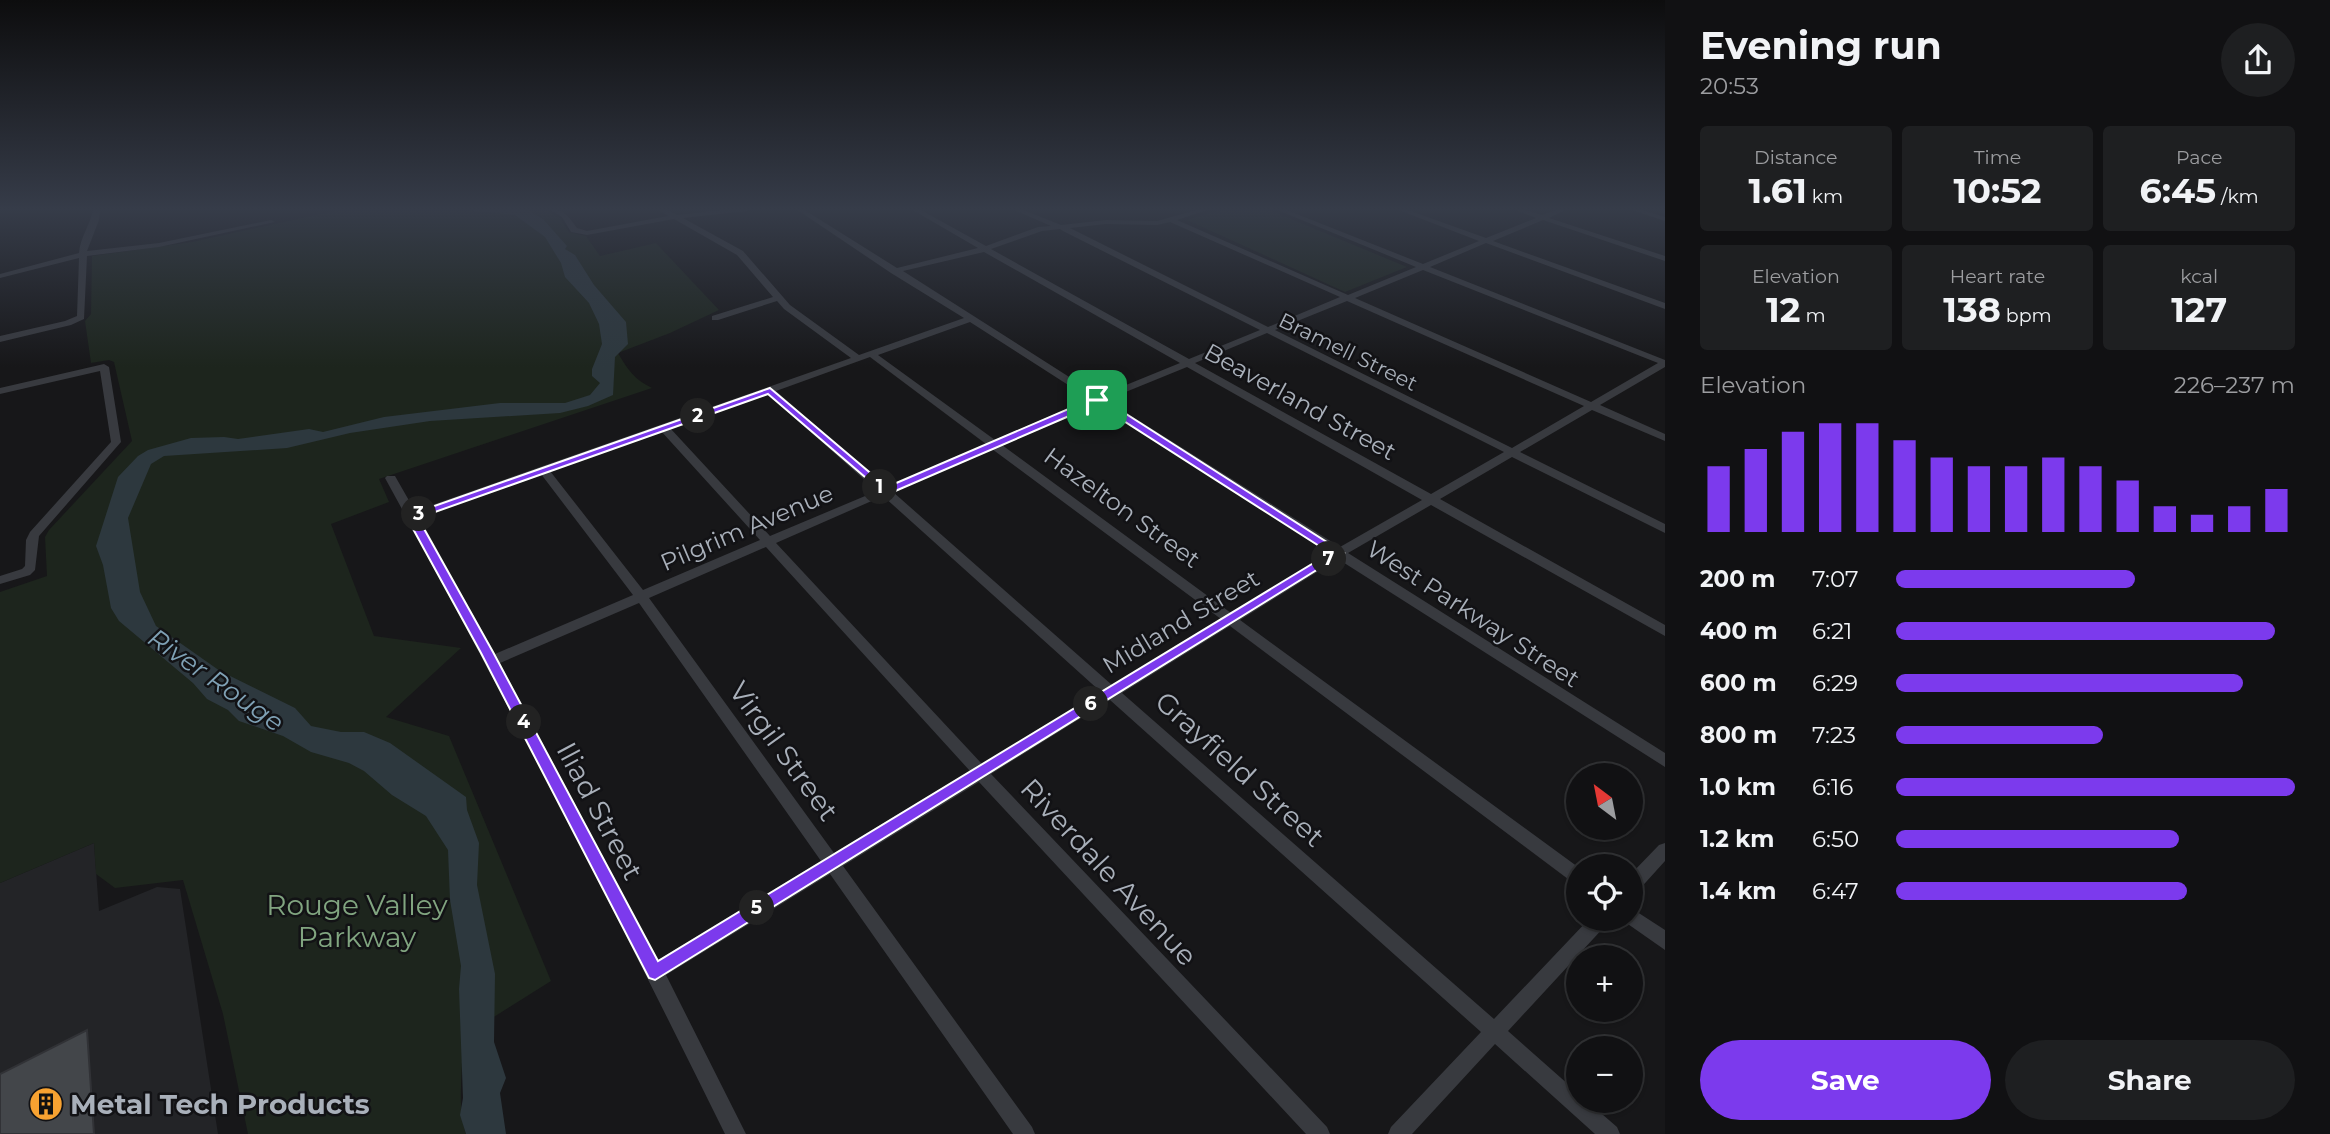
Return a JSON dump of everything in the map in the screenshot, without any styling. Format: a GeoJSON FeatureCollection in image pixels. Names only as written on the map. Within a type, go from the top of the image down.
{"type":"FeatureCollection","features":[{"type":"Feature","properties":{"kind":"street"},"geometry":{"type":"LineString","coordinates":[[0,276],[53,262]]}},
{"type":"Feature","properties":{"kind":"street"},"geometry":{"type":"LineString","coordinates":[[0,339],[79,320],[82,314],[83,262]]}},
{"type":"Feature","properties":{"kind":"street","name":"Hazelton Street"},"geometry":{"type":"LineString","coordinates":[[747,262],[778,299],[994,445],[1566,868]]}},
{"type":"Feature","properties":{"kind":"street","name":"West Parkway Street"},"geometry":{"type":"LineString","coordinates":[[880,262],[1665,761]]}},
{"type":"Feature","properties":{"kind":"street"},"geometry":{"type":"LineString","coordinates":[[894,271],[930,262]]}},
{"type":"Feature","properties":{"kind":"street","name":"Beaverland Street"},"geometry":{"type":"LineString","coordinates":[[1010,262],[1665,631]]}},
{"type":"Feature","properties":{"kind":"street","name":"Bramell Street"},"geometry":{"type":"LineString","coordinates":[[1130,262],[1665,529]]}},
{"type":"Feature","properties":{"kind":"street"},"geometry":{"type":"LineString","coordinates":[[1266,262],[1665,438]]}},
{"type":"Feature","properties":{"kind":"street"},"geometry":{"type":"LineString","coordinates":[[1410,262],[1665,363]]}},
{"type":"Feature","properties":{"kind":"street","name":"Pilgrim Avenue"},"geometry":{"type":"LineString","coordinates":[[491,661],[1097,400],[1435,262]]}},
{"type":"Feature","properties":{"kind":"street"},"geometry":{"type":"LineString","coordinates":[[1544,262],[1665,306]]}},
{"type":"Feature","properties":{"kind":"street"},"geometry":{"type":"LineString","coordinates":[[715,318],[778,299]]}},
{"type":"Feature","properties":{"kind":"street"},"geometry":{"type":"LineString","coordinates":[[411,516],[970,320]]}},
{"type":"Feature","properties":{"kind":"street","name":"Midland Street"},"geometry":{"type":"LineString","coordinates":[[655,972],[1230,618],[1665,363]]}},
{"type":"Feature","properties":{"kind":"street"},"geometry":{"type":"LineString","coordinates":[[0,391],[101,366],[105,369],[116,442],[38,529],[32,540],[31,567],[26,572],[0,580]]}},
{"type":"Feature","properties":{"kind":"street","name":"Grayfield Street"},"geometry":{"type":"LineString","coordinates":[[770,390],[1610,1134]]}},
{"type":"Feature","properties":{"kind":"street","name":"Riverdale Avenue"},"geometry":{"type":"LineString","coordinates":[[663,428],[979,772],[1320,1134]]}},
{"type":"Feature","properties":{"kind":"street","name":"Virgil Street"},"geometry":{"type":"LineString","coordinates":[[544,470],[641,596],[1025,1134]]}},
{"type":"Feature","properties":{"kind":"street","name":"Iliad Street"},"geometry":{"type":"LineString","coordinates":[[391,478],[655,972],[736,1134]]}},
{"type":"Feature","properties":{"kind":"street"},"geometry":{"type":"LineString","coordinates":[[1643,873],[1665,850]]}},
{"type":"Feature","properties":{"kind":"street"},"geometry":{"type":"LineString","coordinates":[[1643,925],[1665,941]]}},
{"type":"Feature","properties":{"kind":"street"},"geometry":{"type":"LineString","coordinates":[[1398,1134],[1589,931]]}},
{"type":"Feature","properties":{"kind":"shaded area","name":"Metal Tech Products"},"geometry":{"type":"Polygon","coordinates":[[[94,843],[99,911],[157,887],[180,889],[218,1134],[0,1134],[0,883],[94,843]]]}},
{"type":"Feature","properties":{"kind":"green space","name":"Rouge Valley Parkway"},"geometry":{"type":"Polygon","coordinates":[[[92,262],[674,262],[719,310],[618,353],[632,374],[652,388],[379,479],[389,502],[331,524],[374,636],[461,648],[386,717],[449,736],[551,981],[462,1037],[461,1111],[466,1134],[248,1134],[223,1014],[183,880],[115,888],[96,874],[94,843],[0,883],[0,592],[47,576],[45,537],[49,530],[132,441],[114,362],[109,360],[91,363],[85,321],[91,314],[92,262]]]}},
{"type":"Feature","properties":{"kind":"green space"},"geometry":{"type":"Polygon","coordinates":[[[1279,262],[1395,262],[1407,267],[1345,292],[1279,262]]]}},
{"type":"Feature","properties":{"kind":"water","name":"River Rouge"},"geometry":{"type":"Polygon","coordinates":[[[579,262],[594,285],[626,322],[628,344],[615,357],[613,395],[588,406],[560,413],[430,421],[350,433],[287,448],[164,456],[151,464],[128,518],[140,592],[156,626],[220,671],[295,708],[311,726],[341,732],[364,732],[390,743],[466,797],[467,810],[479,843],[477,885],[495,974],[494,1042],[506,1078],[500,1093],[506,1134],[466,1134],[460,1115],[463,1098],[459,989],[461,966],[450,900],[448,850],[426,816],[392,795],[364,771],[349,763],[311,752],[283,736],[239,721],[228,710],[207,699],[193,683],[119,621],[111,608],[103,565],[96,546],[118,477],[138,456],[148,450],[191,438],[238,439],[309,429],[323,432],[384,417],[500,403],[565,403],[590,395],[600,383],[592,376],[602,344],[599,324],[589,303],[565,277],[561,263],[579,262]]]}},
{"type":"Feature","properties":{"kind":"building","name":"Metal Tech Products"},"geometry":{"type":"Polygon","coordinates":[[[87,1030],[94,1134],[0,1134],[0,1074],[87,1030]]]}},
{"type":"Feature","properties":{"kind":"place","name":"Metal Tech Products"},"geometry":{"type":"Point","coordinates":[46,1104]}},
{"type":"Feature","properties":{"kind":"route"},"geometry":{"type":"LineString","coordinates":[[770,390],[886,491],[1097,400],[1339,553],[655,972],[487,652],[411,516],[770,390]]}}]}
